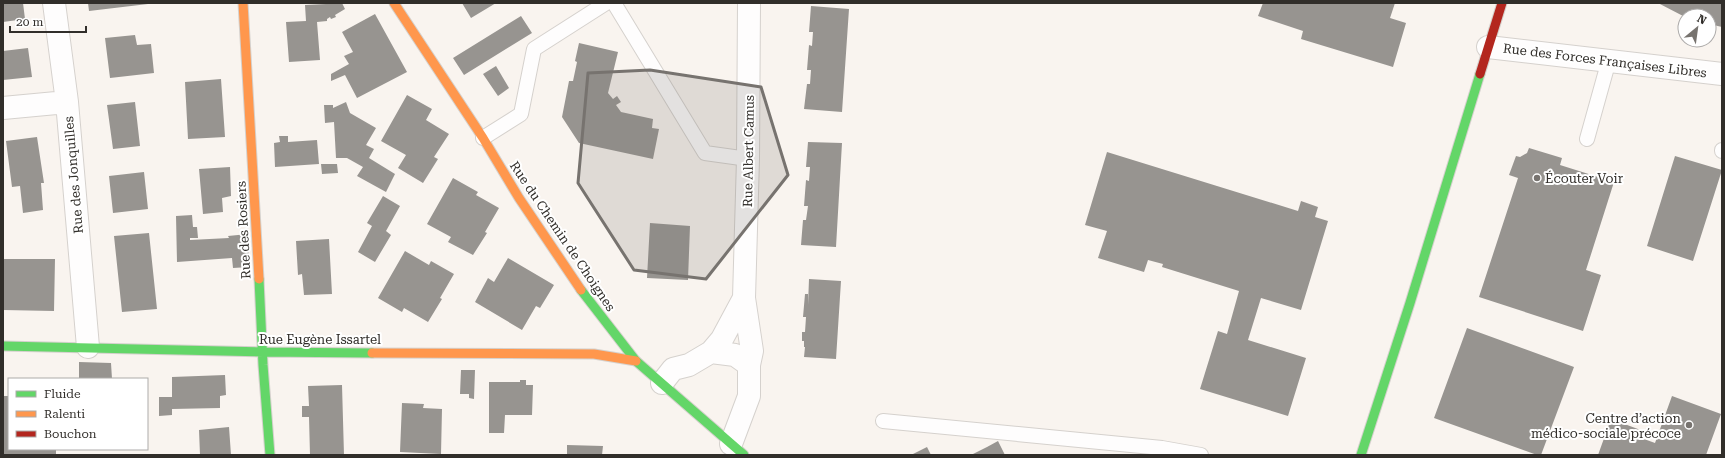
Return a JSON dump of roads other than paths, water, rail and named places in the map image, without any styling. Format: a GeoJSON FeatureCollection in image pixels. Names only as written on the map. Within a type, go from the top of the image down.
{"type":"FeatureCollection","features":[{"type":"Feature","properties":{"kind":"street","name":"Rue des Jonquilles"},"geometry":{"type":"LineString","coordinates":[[54,3],[67,102],[88,347]]}},
{"type":"Feature","properties":{"kind":"street","name":"Rue des Rosiers"},"geometry":{"type":"LineString","coordinates":[[243,3],[270,455]]}},
{"type":"Feature","properties":{"kind":"street","name":"Rue du Chemin de Choignes"},"geometry":{"type":"LineString","coordinates":[[394,3],[483,138],[519,198],[585,297],[636,361],[738,449]]}},
{"type":"Feature","properties":{"kind":"street","name":"Rue Albert Camus"},"geometry":{"type":"LineString","coordinates":[[738,449],[749,396],[752,352],[744,298],[748,159],[749,3]]}},
{"type":"Feature","properties":{"kind":"street"},"geometry":{"type":"LineString","coordinates":[[1361,455],[1410,303],[1502,3]]}},
{"type":"Feature","properties":{"kind":"street","name":"Rue des Forces Françaises Libres"},"geometry":{"type":"LineString","coordinates":[[1488,47],[1722,74]]}},
{"type":"Feature","properties":{"kind":"street"},"geometry":{"type":"LineString","coordinates":[[3,108],[67,102]]}},
{"type":"Feature","properties":{"kind":"street"},"geometry":{"type":"LineString","coordinates":[[662,382],[673,369],[689,365],[711,352],[722,339],[744,298]]}},
{"type":"Feature","properties":{"kind":"street","name":"Rue Eugène Issartel"},"geometry":{"type":"LineString","coordinates":[[3,346],[263,352],[594,354],[636,361]]}},
{"type":"Feature","properties":{"kind":"street"},"geometry":{"type":"LineString","coordinates":[[711,352],[735,355],[750,365]]}},
{"type":"Feature","properties":{"kind":"lane"},"geometry":{"type":"LineString","coordinates":[[483,138],[522,114],[534,49],[606,3]]}},
{"type":"Feature","properties":{"kind":"lane"},"geometry":{"type":"LineString","coordinates":[[614,3],[706,153],[748,159]]}},
{"type":"Feature","properties":{"kind":"lane"},"geometry":{"type":"LineString","coordinates":[[1587,139],[1609,60]]}},
{"type":"Feature","properties":{"kind":"lane"},"geometry":{"type":"LineString","coordinates":[[884,421],[1162,448],[1201,455]]}},
{"type":"Feature","properties":{"kind":"place","name":"Écouter Voir"},"geometry":{"type":"Point","coordinates":[1537,178]}},
{"type":"Feature","properties":{"kind":"place","name":"Centre d’action médico-sociale précoce"},"geometry":{"type":"Point","coordinates":[1689,425]}}]}
